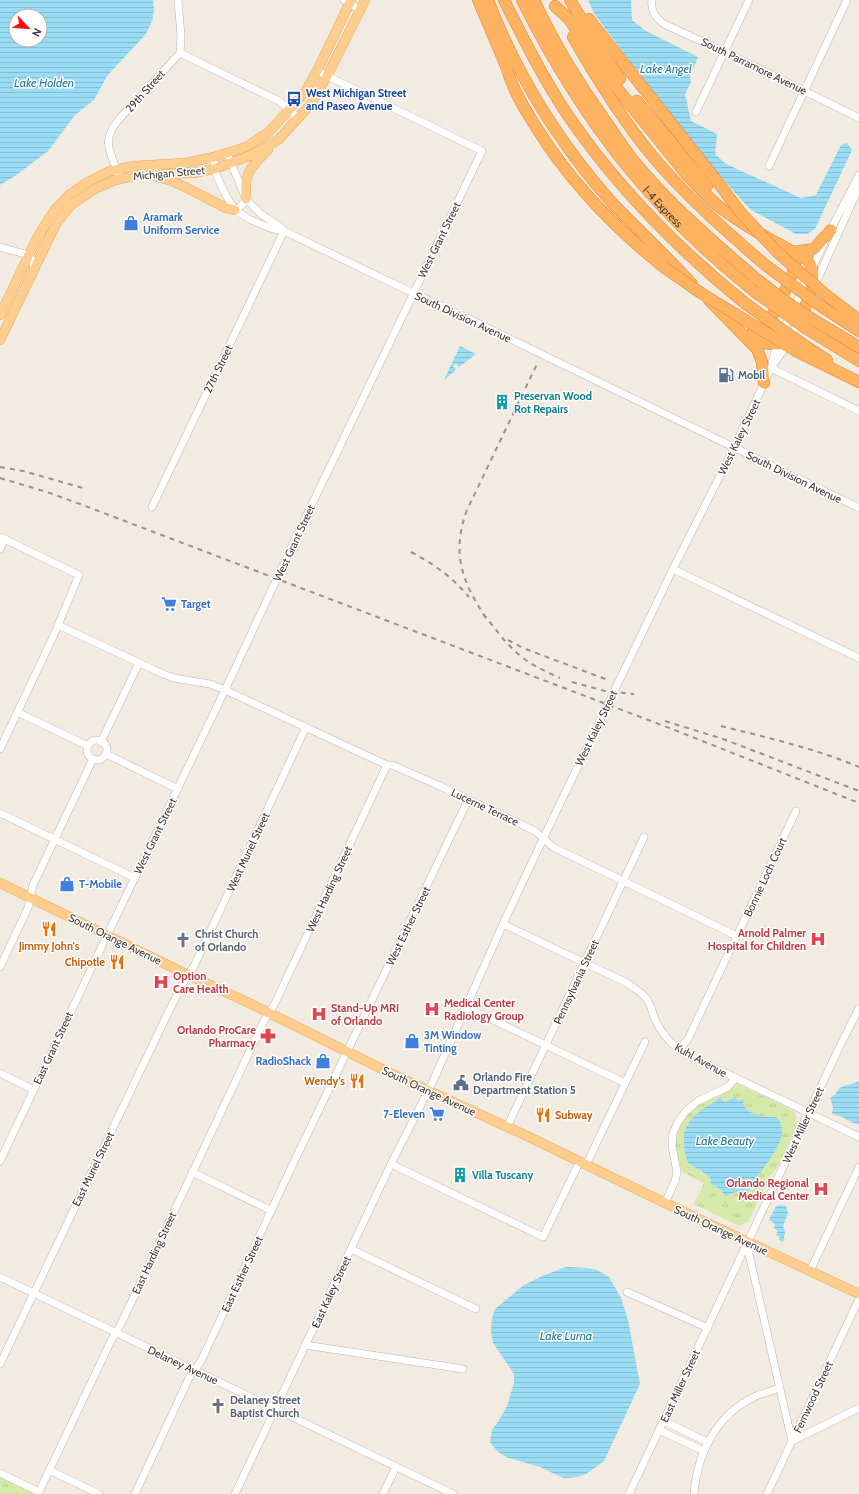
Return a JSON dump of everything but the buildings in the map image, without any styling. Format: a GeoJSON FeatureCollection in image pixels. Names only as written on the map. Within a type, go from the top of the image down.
{"type":"FeatureCollection","features":[{"type":"Feature","properties":{"kind":"highway"},"geometry":{"type":"LineString","coordinates":[[478,0],[506,66],[536,119],[578,176],[612,211],[649,241]]}},
{"type":"Feature","properties":{"kind":"highway"},"geometry":{"type":"LineString","coordinates":[[488,0],[499,30],[515,61],[538,104],[568,150],[613,203],[649,241],[670,267],[757,349],[762,362],[764,383]]}},
{"type":"Feature","properties":{"kind":"highway"},"geometry":{"type":"LineString","coordinates":[[504,0],[550,87],[570,117],[608,168],[649,214],[696,262],[799,347]]}},
{"type":"Feature","properties":{"kind":"highway","name":"I-4 Express"},"geometry":{"type":"LineString","coordinates":[[522,0],[560,71],[627,166],[649,191],[704,248],[756,285],[785,301],[810,324],[859,360]]}},
{"type":"Feature","properties":{"kind":"highway","name":"I-4 Express"},"geometry":{"type":"LineString","coordinates":[[534,0],[562,56],[583,90],[633,160],[675,206],[719,247],[756,285]]}},
{"type":"Feature","properties":{"kind":"highway"},"geometry":{"type":"LineString","coordinates":[[570,0],[596,43],[624,84],[713,193],[744,224]]}},
{"type":"Feature","properties":{"kind":"highway"},"geometry":{"type":"LineString","coordinates":[[577,0],[594,27],[741,213],[778,253],[825,294],[859,320]]}},
{"type":"Feature","properties":{"kind":"highway"},"geometry":{"type":"LineString","coordinates":[[554,3],[569,19],[616,87],[687,175],[720,207],[744,224],[808,260],[812,267],[814,281],[804,308]]}},
{"type":"Feature","properties":{"kind":"highway"},"geometry":{"type":"LineString","coordinates":[[554,3],[598,80],[654,158],[716,222],[764,264],[819,305],[859,331]]}},
{"type":"Feature","properties":{"kind":"highway"},"geometry":{"type":"LineString","coordinates":[[506,66],[509,77],[528,114],[550,148],[575,182],[619,230],[670,267],[697,284],[754,338],[762,343],[777,344],[784,342],[791,335]]}},
{"type":"Feature","properties":{"kind":"highway"},"geometry":{"type":"LineString","coordinates":[[793,252],[814,249],[831,230]]}},
{"type":"Feature","properties":{"kind":"highway"},"geometry":{"type":"LineString","coordinates":[[744,328],[753,331],[762,329],[768,324],[792,275],[796,264],[794,258],[777,243]]}},
{"type":"Feature","properties":{"kind":"highway"},"geometry":{"type":"LineString","coordinates":[[670,267],[701,293],[859,380]]}},
{"type":"Feature","properties":{"kind":"highway","name":"I-4 Express"},"geometry":{"type":"LineString","coordinates":[[810,324],[859,348]]}},
{"type":"Feature","properties":{"kind":"main road","name":"Michigan Street"},"geometry":{"type":"LineString","coordinates":[[0,340],[57,222],[72,204],[93,190],[121,179],[137,175],[193,173],[214,169],[252,155],[278,140],[311,104],[327,76],[365,0]]}},
{"type":"Feature","properties":{"kind":"main road","name":"Michigan Street"},"geometry":{"type":"LineString","coordinates":[[0,315],[37,238],[54,211],[69,195],[88,182],[110,171],[134,166],[186,163],[214,157],[246,147],[270,132],[305,92],[317,71],[348,1]]}},
{"type":"Feature","properties":{"kind":"main road"},"geometry":{"type":"LineString","coordinates":[[246,199],[245,184],[248,173],[253,165],[278,140]]}},
{"type":"Feature","properties":{"kind":"main road"},"geometry":{"type":"LineString","coordinates":[[148,174],[172,181],[226,208],[235,210]]}},
{"type":"Feature","properties":{"kind":"main road","name":"South Orange Avenue"},"geometry":{"type":"LineString","coordinates":[[0,883],[188,975],[269,1012],[428,1091],[859,1294]]}},
{"type":"Feature","properties":{"kind":"street"},"geometry":{"type":"LineString","coordinates":[[178,0],[181,36],[180,53],[278,101],[298,118]]}},
{"type":"Feature","properties":{"kind":"street","name":"South Parramore Avenue"},"geometry":{"type":"LineString","coordinates":[[652,0],[651,5],[656,18],[664,24],[725,52],[859,118]]}},
{"type":"Feature","properties":{"kind":"street"},"geometry":{"type":"LineString","coordinates":[[696,112],[749,0]]}},
{"type":"Feature","properties":{"kind":"street"},"geometry":{"type":"LineString","coordinates":[[769,166],[847,0]]}},
{"type":"Feature","properties":{"kind":"street"},"geometry":{"type":"LineString","coordinates":[[348,1],[360,10]]}},
{"type":"Feature","properties":{"kind":"street","name":"29th Street"},"geometry":{"type":"LineString","coordinates":[[121,179],[108,145],[109,134],[112,127],[180,53]]}},
{"type":"Feature","properties":{"kind":"street"},"geometry":{"type":"LineString","coordinates":[[317,71],[327,76]]}},
{"type":"Feature","properties":{"kind":"street","name":"West Grant Street"},"geometry":{"type":"LineString","coordinates":[[107,936],[482,151],[327,76]]}},
{"type":"Feature","properties":{"kind":"street","name":"South Division Avenue"},"geometry":{"type":"LineString","coordinates":[[227,153],[246,199],[250,205],[284,231],[481,324],[859,508]]}},
{"type":"Feature","properties":{"kind":"street","name":"South Division Avenue"},"geometry":{"type":"LineString","coordinates":[[214,157],[214,169],[224,192],[235,210],[249,220],[270,228],[284,231]]}},
{"type":"Feature","properties":{"kind":"street","name":"West Kaley Street"},"geometry":{"type":"LineString","coordinates":[[771,368],[777,344],[812,267],[859,175]]}},
{"type":"Feature","properties":{"kind":"street","name":"West Kaley Street"},"geometry":{"type":"LineString","coordinates":[[428,1091],[543,839],[673,569],[734,448],[771,368],[785,348],[859,187]]}},
{"type":"Feature","properties":{"kind":"street"},"geometry":{"type":"LineString","coordinates":[[235,210],[242,205],[246,199]]}},
{"type":"Feature","properties":{"kind":"street","name":"27th Street"},"geometry":{"type":"LineString","coordinates":[[152,507],[284,231]]}},
{"type":"Feature","properties":{"kind":"street"},"geometry":{"type":"LineString","coordinates":[[0,247],[29,255],[33,262],[34,271]]}},
{"type":"Feature","properties":{"kind":"street"},"geometry":{"type":"LineString","coordinates":[[771,368],[859,411]]}},
{"type":"Feature","properties":{"kind":"street"},"geometry":{"type":"LineString","coordinates":[[0,550],[2,538],[79,575],[58,625],[0,749]]}},
{"type":"Feature","properties":{"kind":"street"},"geometry":{"type":"LineString","coordinates":[[673,569],[859,658]]}},
{"type":"Feature","properties":{"kind":"street","name":"Lucerne Terrace"},"geometry":{"type":"LineString","coordinates":[[58,625],[174,678],[210,684],[225,690],[387,765],[392,765],[535,831],[553,847],[737,936]]}},
{"type":"Feature","properties":{"kind":"street"},"geometry":{"type":"LineString","coordinates":[[101,742],[139,663]]}},
{"type":"Feature","properties":{"kind":"street"},"geometry":{"type":"LineString","coordinates":[[18,712],[88,746]]}},
{"type":"Feature","properties":{"kind":"street","name":"West Muriel Street"},"geometry":{"type":"LineString","coordinates":[[188,975],[194,966],[306,727]]}},
{"type":"Feature","properties":{"kind":"street"},"geometry":{"type":"LineString","coordinates":[[88,746],[94,741],[101,742],[106,747],[106,754]]}},
{"type":"Feature","properties":{"kind":"street"},"geometry":{"type":"LineString","coordinates":[[88,746],[88,753],[93,759]]}},
{"type":"Feature","properties":{"kind":"street"},"geometry":{"type":"LineString","coordinates":[[106,754],[178,789]]}},
{"type":"Feature","properties":{"kind":"street"},"geometry":{"type":"LineString","coordinates":[[93,759],[100,759],[106,754]]}},
{"type":"Feature","properties":{"kind":"street"},"geometry":{"type":"LineString","coordinates":[[0,967],[28,908],[33,885],[93,759]]}},
{"type":"Feature","properties":{"kind":"street","name":"West Harding Street"},"geometry":{"type":"LineString","coordinates":[[269,1012],[275,1003],[387,765]]}},
{"type":"Feature","properties":{"kind":"street","name":"West Esther Street"},"geometry":{"type":"LineString","coordinates":[[347,1052],[468,800]]}},
{"type":"Feature","properties":{"kind":"street","name":"Bonnie Loch Court"},"geometry":{"type":"LineString","coordinates":[[679,1050],[688,1039],[796,811]]}},
{"type":"Feature","properties":{"kind":"street"},"geometry":{"type":"LineString","coordinates":[[0,813],[135,878]]}},
{"type":"Feature","properties":{"kind":"street","name":"Pennsylvania Street"},"geometry":{"type":"LineString","coordinates":[[507,1127],[644,837]]}},
{"type":"Feature","properties":{"kind":"street","name":"Kuhl Avenue"},"geometry":{"type":"LineString","coordinates":[[503,924],[627,983],[646,998],[659,1029],[668,1041],[679,1050],[735,1079],[859,1137]]}},
{"type":"Feature","properties":{"kind":"street","name":"East Grant Street"},"geometry":{"type":"LineString","coordinates":[[0,1162],[107,936]]}},
{"type":"Feature","properties":{"kind":"street","name":"East Muriel Street"},"geometry":{"type":"LineString","coordinates":[[0,1364],[166,1017],[188,975]]}},
{"type":"Feature","properties":{"kind":"street"},"geometry":{"type":"LineString","coordinates":[[466,1007],[625,1083]]}},
{"type":"Feature","properties":{"kind":"street","name":"West Miller Street"},"geometry":{"type":"LineString","coordinates":[[748,1242],[859,1008]]}},
{"type":"Feature","properties":{"kind":"street","name":"East Harding Street"},"geometry":{"type":"LineString","coordinates":[[39,1493],[269,1012]]}},
{"type":"Feature","properties":{"kind":"street"},"geometry":{"type":"LineString","coordinates":[[391,1164],[543,1238],[645,1042]]}},
{"type":"Feature","properties":{"kind":"street","name":"East Esther Street"},"geometry":{"type":"LineString","coordinates":[[135,1494],[189,1378],[201,1361],[347,1052]]}},
{"type":"Feature","properties":{"kind":"street"},"geometry":{"type":"LineString","coordinates":[[0,1073],[34,1090]]}},
{"type":"Feature","properties":{"kind":"street"},"geometry":{"type":"LineString","coordinates":[[665,1203],[676,1177],[677,1165],[672,1150],[672,1139],[675,1128],[681,1117],[698,1100],[728,1087],[735,1079]]}},
{"type":"Feature","properties":{"kind":"street","name":"East Kaley Street"},"geometry":{"type":"LineString","coordinates":[[235,1494],[391,1164],[428,1091]]}},
{"type":"Feature","properties":{"kind":"street"},"geometry":{"type":"LineString","coordinates":[[810,1271],[859,1167]]}},
{"type":"Feature","properties":{"kind":"street"},"geometry":{"type":"LineString","coordinates":[[192,1172],[272,1211]]}},
{"type":"Feature","properties":{"kind":"street"},"geometry":{"type":"LineString","coordinates":[[748,1242],[749,1254],[754,1269],[779,1388],[792,1441],[859,1408]]}},
{"type":"Feature","properties":{"kind":"street","name":"East Miller Street"},"geometry":{"type":"LineString","coordinates":[[629,1494],[748,1242]]}},
{"type":"Feature","properties":{"kind":"street"},"geometry":{"type":"LineString","coordinates":[[352,1249],[476,1309]]}},
{"type":"Feature","properties":{"kind":"street"},"geometry":{"type":"LineString","coordinates":[[734,1272],[744,1264],[754,1269]]}},
{"type":"Feature","properties":{"kind":"street","name":"Delaney Avenue"},"geometry":{"type":"LineString","coordinates":[[0,1277],[452,1494]]}},
{"type":"Feature","properties":{"kind":"street"},"geometry":{"type":"LineString","coordinates":[[627,1292],[708,1328]]}},
{"type":"Feature","properties":{"kind":"street","name":"Fernwood Street"},"geometry":{"type":"LineString","coordinates":[[767,1494],[859,1299]]}},
{"type":"Feature","properties":{"kind":"street"},"geometry":{"type":"LineString","coordinates":[[306,1345],[463,1369]]}},
{"type":"Feature","properties":{"kind":"street"},"geometry":{"type":"LineString","coordinates":[[694,1494],[695,1480],[704,1451],[708,1442],[722,1422],[733,1411],[756,1396],[779,1388]]}},
{"type":"Feature","properties":{"kind":"street"},"geometry":{"type":"LineString","coordinates":[[664,1421],[708,1442]]}},
{"type":"Feature","properties":{"kind":"street"},"geometry":{"type":"LineString","coordinates":[[659,1430],[704,1451]]}},
{"type":"Feature","properties":{"kind":"street"},"geometry":{"type":"LineString","coordinates":[[383,1494],[396,1467]]}},
{"type":"Feature","properties":{"kind":"street"},"geometry":{"type":"LineString","coordinates":[[49,1470],[99,1494]]}},
{"type":"Feature","properties":{"kind":"street"},"geometry":{"type":"LineString","coordinates":[[0,1473],[39,1493]]}},
{"type":"Feature","properties":{"kind":"green space"},"geometry":{"type":"Polygon","coordinates":[[[738,1084],[795,1112],[797,1126],[778,1166],[770,1176],[748,1222],[739,1226],[694,1204],[704,1183],[682,1172],[675,1145],[678,1130],[686,1116],[705,1101],[728,1091],[738,1084]],[[735,1097],[725,1102],[721,1100],[721,1098],[707,1106],[683,1140],[686,1156],[702,1174],[710,1177],[711,1184],[720,1189],[726,1197],[734,1192],[743,1193],[749,1190],[774,1154],[781,1133],[769,1117],[757,1115],[748,1110],[742,1105],[744,1099],[738,1101],[735,1097]]]}},
{"type":"Feature","properties":{"kind":"green space"},"geometry":{"type":"Polygon","coordinates":[[[0,1475],[33,1492],[34,1494],[0,1494],[0,1475]]]}},
{"type":"Feature","properties":{"kind":"water","name":"Lake Holden"},"geometry":{"type":"Polygon","coordinates":[[[0,0],[153,0],[154,10],[152,21],[146,34],[107,76],[94,100],[75,115],[48,151],[15,176],[0,185],[0,0]]]}},
{"type":"Feature","properties":{"kind":"water","name":"Lake Angel"},"geometry":{"type":"Polygon","coordinates":[[[588,0],[631,0],[632,20],[646,31],[698,57],[690,76],[691,82],[685,94],[691,121],[717,134],[715,154],[726,164],[801,198],[816,195],[841,145],[847,143],[852,150],[815,229],[807,234],[796,234],[751,210],[716,172],[628,59],[595,15],[588,0]]]}},
{"type":"Feature","properties":{"kind":"water"},"geometry":{"type":"Polygon","coordinates":[[[460,346],[476,354],[459,367],[456,363],[453,366],[456,370],[444,380],[460,346]]]}},
{"type":"Feature","properties":{"kind":"water"},"geometry":{"type":"Polygon","coordinates":[[[859,1081],[859,1124],[855,1124],[840,1116],[832,1114],[833,1107],[830,1098],[840,1088],[859,1081]]]}},
{"type":"Feature","properties":{"kind":"water","name":"Lake Beauty"},"geometry":{"type":"Polygon","coordinates":[[[721,1097],[721,1100],[725,1102],[735,1097],[738,1101],[744,1099],[743,1105],[750,1112],[762,1117],[776,1117],[781,1124],[782,1132],[780,1141],[770,1160],[753,1182],[746,1195],[741,1192],[736,1192],[726,1197],[720,1189],[711,1184],[710,1177],[688,1163],[684,1148],[684,1134],[689,1122],[705,1107],[721,1097]]]}},
{"type":"Feature","properties":{"kind":"water"},"geometry":{"type":"Polygon","coordinates":[[[776,1206],[786,1206],[788,1213],[783,1226],[785,1232],[783,1242],[779,1240],[780,1237],[776,1235],[778,1231],[774,1228],[775,1224],[769,1220],[776,1206]]]}},
{"type":"Feature","properties":{"kind":"water","name":"Lake Lurna"},"geometry":{"type":"Polygon","coordinates":[[[566,1267],[597,1270],[609,1277],[621,1298],[628,1320],[640,1384],[604,1461],[586,1474],[577,1477],[565,1478],[540,1467],[506,1457],[497,1451],[490,1442],[492,1430],[507,1406],[514,1383],[514,1374],[493,1343],[491,1331],[492,1318],[495,1309],[524,1285],[566,1267]]]}},
{"type":"Feature","properties":{"kind":"railway"},"geometry":{"type":"LineString","coordinates":[[486,618],[465,579],[460,554],[462,526],[467,510],[538,362]]}},
{"type":"Feature","properties":{"kind":"railway"},"geometry":{"type":"LineString","coordinates":[[0,467],[23,471],[83,488]]}},
{"type":"Feature","properties":{"kind":"railway"},"geometry":{"type":"LineString","coordinates":[[0,478],[47,492],[80,504],[672,729],[859,803]]}},
{"type":"Feature","properties":{"kind":"railway"},"geometry":{"type":"LineString","coordinates":[[411,552],[442,572],[456,583],[469,597]]}},
{"type":"Feature","properties":{"kind":"railway"},"geometry":{"type":"LineString","coordinates":[[483,614],[504,640],[517,653],[540,669],[560,678]]}},
{"type":"Feature","properties":{"kind":"railway"},"geometry":{"type":"LineString","coordinates":[[508,640],[523,648],[608,680]]}},
{"type":"Feature","properties":{"kind":"railway"},"geometry":{"type":"LineString","coordinates":[[572,682],[605,691],[634,694]]}},
{"type":"Feature","properties":{"kind":"railway"},"geometry":{"type":"LineString","coordinates":[[665,721],[723,739],[859,791]]}},
{"type":"Feature","properties":{"kind":"railway"},"geometry":{"type":"LineString","coordinates":[[721,726],[808,749],[859,767]]}},
{"type":"Feature","properties":{"kind":"place","name":"West Michigan Street and Paseo Avenue"},"geometry":{"type":"Point","coordinates":[294,99]}},
{"type":"Feature","properties":{"kind":"place","name":"Aramark Uniform Service"},"geometry":{"type":"Point","coordinates":[131,223]}},
{"type":"Feature","properties":{"kind":"place","name":"Mobil"},"geometry":{"type":"Point","coordinates":[726,375]}},
{"type":"Feature","properties":{"kind":"place","name":"Preservan Wood Rot Repairs"},"geometry":{"type":"Point","coordinates":[502,402]}},
{"type":"Feature","properties":{"kind":"place","name":"Target"},"geometry":{"type":"Point","coordinates":[169,604]}},
{"type":"Feature","properties":{"kind":"place","name":"T-Mobile"},"geometry":{"type":"Point","coordinates":[67,884]}},
{"type":"Feature","properties":{"kind":"place","name":"Jimmy John's"},"geometry":{"type":"Point","coordinates":[49,929]}},
{"type":"Feature","properties":{"kind":"place","name":"Arnold Palmer Hospital for Children"},"geometry":{"type":"Point","coordinates":[818,939]}},
{"type":"Feature","properties":{"kind":"place","name":"Christ Church of Orlando"},"geometry":{"type":"Point","coordinates":[183,940]}},
{"type":"Feature","properties":{"kind":"place","name":"Chipotle"},"geometry":{"type":"Point","coordinates":[117,962]}},
{"type":"Feature","properties":{"kind":"place","name":"Option Care Health"},"geometry":{"type":"Point","coordinates":[161,982]}},
{"type":"Feature","properties":{"kind":"place","name":"Medical Center Radiology Group"},"geometry":{"type":"Point","coordinates":[432,1009]}},
{"type":"Feature","properties":{"kind":"place","name":"Stand-Up MRI of Orlando"},"geometry":{"type":"Point","coordinates":[319,1014]}},
{"type":"Feature","properties":{"kind":"place","name":"Orlando ProCare Pharmacy"},"geometry":{"type":"Point","coordinates":[268,1036]}},
{"type":"Feature","properties":{"kind":"place","name":"3M Window Tinting"},"geometry":{"type":"Point","coordinates":[412,1041]}},
{"type":"Feature","properties":{"kind":"place","name":"RadioShack"},"geometry":{"type":"Point","coordinates":[323,1061]}},
{"type":"Feature","properties":{"kind":"place","name":"Wendy's"},"geometry":{"type":"Point","coordinates":[357,1081]}},
{"type":"Feature","properties":{"kind":"place","name":"Orlando Fire Department Station 5"},"geometry":{"type":"Point","coordinates":[461,1083]}},
{"type":"Feature","properties":{"kind":"place","name":"7-Eleven"},"geometry":{"type":"Point","coordinates":[437,1114]}},
{"type":"Feature","properties":{"kind":"place","name":"Subway"},"geometry":{"type":"Point","coordinates":[543,1115]}},
{"type":"Feature","properties":{"kind":"place","name":"Villa Tuscany"},"geometry":{"type":"Point","coordinates":[460,1175]}},
{"type":"Feature","properties":{"kind":"place","name":"Orlando Regional Medical Center"},"geometry":{"type":"Point","coordinates":[821,1189]}},
{"type":"Feature","properties":{"kind":"place","name":"Delaney Street Baptist Church"},"geometry":{"type":"Point","coordinates":[218,1406]}}]}
